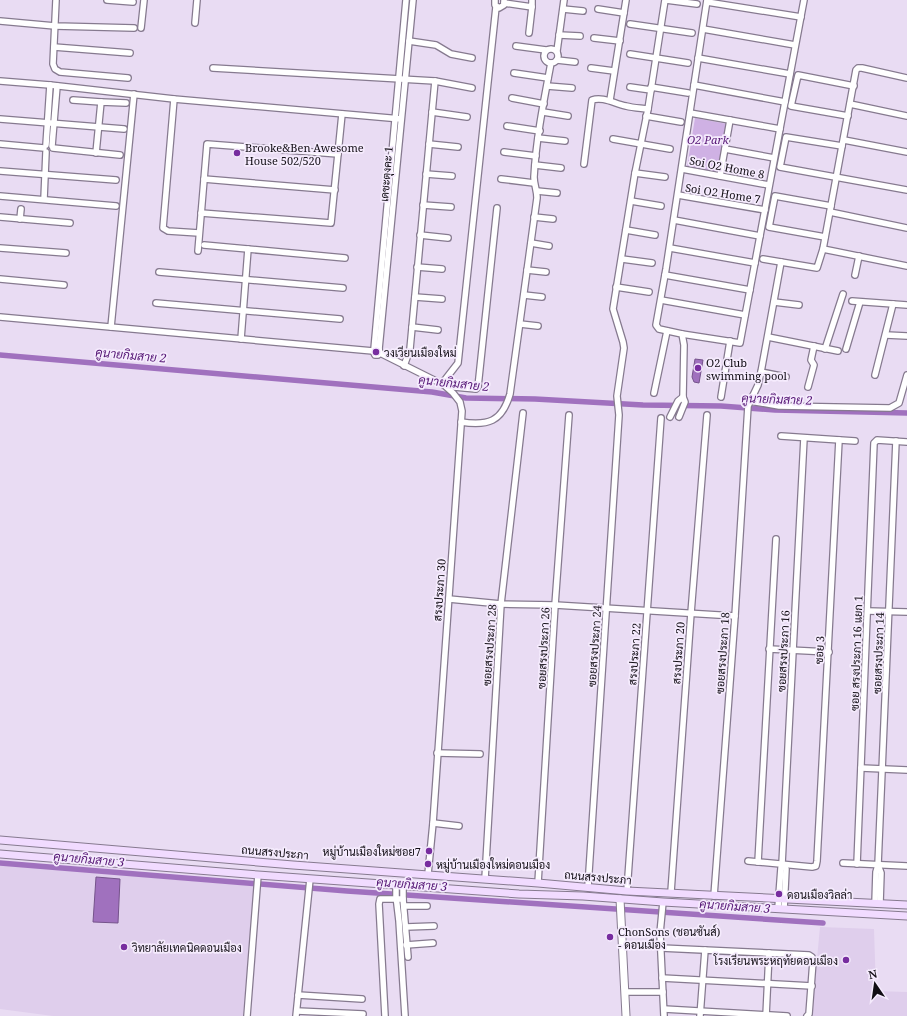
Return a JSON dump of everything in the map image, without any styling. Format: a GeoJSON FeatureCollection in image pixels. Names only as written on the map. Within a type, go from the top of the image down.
{"type":"FeatureCollection","features":[{"type":"Feature","properties":{"kind":"main road","name":"ถนนสรงประภา"},"geometry":{"type":"LineString","coordinates":[[0,840],[300,866],[428,874],[627,891],[907,905]]}},
{"type":"Feature","properties":{"kind":"main road","name":"ถนนสรงประภา"},"geometry":{"type":"LineString","coordinates":[[0,854],[258,877],[310,879],[399,893],[583,896],[620,906],[662,905],[781,909],[907,916]]}},
{"type":"Feature","properties":{"kind":"street"},"geometry":{"type":"LineString","coordinates":[[56,0],[53,64],[55,69],[60,72],[128,78]]}},
{"type":"Feature","properties":{"kind":"street"},"geometry":{"type":"LineString","coordinates":[[107,0],[133,2]]}},
{"type":"Feature","properties":{"kind":"street"},"geometry":{"type":"LineString","coordinates":[[141,28],[144,0]]}},
{"type":"Feature","properties":{"kind":"street"},"geometry":{"type":"LineString","coordinates":[[195,23],[197,0]]}},
{"type":"Feature","properties":{"kind":"street","name":"เดชะตุงคะ 1"},"geometry":{"type":"LineString","coordinates":[[377,351],[398,119],[399,80],[406,0]]}},
{"type":"Feature","properties":{"kind":"street","name":"เดชะตุงคะ 1"},"geometry":{"type":"LineString","coordinates":[[398,119],[405,80],[413,0]]}},
{"type":"Feature","properties":{"kind":"street"},"geometry":{"type":"LineString","coordinates":[[495,0],[494,4],[496,7],[458,363],[444,383],[454,388],[476,389],[478,387],[497,208]]}},
{"type":"Feature","properties":{"kind":"street"},"geometry":{"type":"LineString","coordinates":[[529,33],[532,0]]}},
{"type":"Feature","properties":{"kind":"street"},"geometry":{"type":"LineString","coordinates":[[557,60],[559,56],[557,51],[564,0]]}},
{"type":"Feature","properties":{"kind":"street"},"geometry":{"type":"LineString","coordinates":[[610,100],[626,0]]}},
{"type":"Feature","properties":{"kind":"street"},"geometry":{"type":"LineString","coordinates":[[666,0],[697,4]]}},
{"type":"Feature","properties":{"kind":"street","name":"ซอยสรงประภา 24"},"geometry":{"type":"LineString","coordinates":[[588,887],[618,406],[617,396],[624,345],[613,310],[635,172],[648,109],[666,0]]}},
{"type":"Feature","properties":{"kind":"street"},"geometry":{"type":"LineString","coordinates":[[801,17],[707,1],[670,248],[656,325],[659,329],[740,343],[784,102],[790,74],[795,45],[801,17],[804,0]]}},
{"type":"Feature","properties":{"kind":"street"},"geometry":{"type":"LineString","coordinates":[[496,7],[501,8],[504,2],[532,7]]}},
{"type":"Feature","properties":{"kind":"street"},"geometry":{"type":"LineString","coordinates":[[563,8],[583,11]]}},
{"type":"Feature","properties":{"kind":"street"},"geometry":{"type":"LineString","coordinates":[[598,9],[624,13]]}},
{"type":"Feature","properties":{"kind":"street"},"geometry":{"type":"LineString","coordinates":[[0,21],[55,26],[134,28]]}},
{"type":"Feature","properties":{"kind":"street"},"geometry":{"type":"LineString","coordinates":[[630,24],[692,33]]}},
{"type":"Feature","properties":{"kind":"street"},"geometry":{"type":"LineString","coordinates":[[703,30],[795,45]]}},
{"type":"Feature","properties":{"kind":"street"},"geometry":{"type":"LineString","coordinates":[[559,35],[580,36]]}},
{"type":"Feature","properties":{"kind":"street"},"geometry":{"type":"LineString","coordinates":[[594,38],[620,41]]}},
{"type":"Feature","properties":{"kind":"street"},"geometry":{"type":"LineString","coordinates":[[409,41],[436,45],[451,54],[472,58]]}},
{"type":"Feature","properties":{"kind":"street"},"geometry":{"type":"LineString","coordinates":[[516,46],[546,50],[551,48],[557,51]]}},
{"type":"Feature","properties":{"kind":"street"},"geometry":{"type":"LineString","coordinates":[[54,47],[130,53]]}},
{"type":"Feature","properties":{"kind":"street"},"geometry":{"type":"LineString","coordinates":[[546,50],[544,55],[545,59],[551,63]]}},
{"type":"Feature","properties":{"kind":"street"},"geometry":{"type":"LineString","coordinates":[[630,54],[688,63]]}},
{"type":"Feature","properties":{"kind":"street"},"geometry":{"type":"LineString","coordinates":[[698,58],[790,74]]}},
{"type":"Feature","properties":{"kind":"street"},"geometry":{"type":"LineString","coordinates":[[551,63],[557,60],[576,62]]}},
{"type":"Feature","properties":{"kind":"street"},"geometry":{"type":"LineString","coordinates":[[461,422],[468,423],[490,421],[498,418],[505,408],[510,394],[537,191],[534,183],[538,138],[551,63]]}},
{"type":"Feature","properties":{"kind":"street"},"geometry":{"type":"LineString","coordinates":[[213,68],[435,81],[472,88]]}},
{"type":"Feature","properties":{"kind":"street"},"geometry":{"type":"LineString","coordinates":[[591,68],[614,70]]}},
{"type":"Feature","properties":{"kind":"street"},"geometry":{"type":"LineString","coordinates":[[763,260],[818,268],[831,209],[856,70],[858,68],[907,78]]}},
{"type":"Feature","properties":{"kind":"street"},"geometry":{"type":"LineString","coordinates":[[514,73],[548,78]]}},
{"type":"Feature","properties":{"kind":"street"},"geometry":{"type":"LineString","coordinates":[[848,116],[791,106],[798,75],[854,86]]}},
{"type":"Feature","properties":{"kind":"street"},"geometry":{"type":"LineString","coordinates":[[404,366],[408,355],[412,327],[435,81]]}},
{"type":"Feature","properties":{"kind":"street"},"geometry":{"type":"LineString","coordinates":[[0,82],[50,85],[398,119]]}},
{"type":"Feature","properties":{"kind":"street"},"geometry":{"type":"LineString","coordinates":[[44,199],[48,148],[50,85]]}},
{"type":"Feature","properties":{"kind":"street"},"geometry":{"type":"LineString","coordinates":[[694,85],[784,102]]}},
{"type":"Feature","properties":{"kind":"street"},"geometry":{"type":"LineString","coordinates":[[48,148],[55,124],[57,86]]}},
{"type":"Feature","properties":{"kind":"street"},"geometry":{"type":"LineString","coordinates":[[547,86],[572,88]]}},
{"type":"Feature","properties":{"kind":"street"},"geometry":{"type":"LineString","coordinates":[[630,87],[651,88],[688,94]]}},
{"type":"Feature","properties":{"kind":"street"},"geometry":{"type":"LineString","coordinates":[[111,327],[134,94]]}},
{"type":"Feature","properties":{"kind":"street"},"geometry":{"type":"LineString","coordinates":[[174,98],[163,228],[168,231],[199,233]]}},
{"type":"Feature","properties":{"kind":"street"},"geometry":{"type":"LineString","coordinates":[[512,98],[544,104]]}},
{"type":"Feature","properties":{"kind":"street"},"geometry":{"type":"LineString","coordinates":[[73,100],[126,103]]}},
{"type":"Feature","properties":{"kind":"street"},"geometry":{"type":"LineString","coordinates":[[584,164],[592,100],[610,100],[625,106],[648,109]]}},
{"type":"Feature","properties":{"kind":"street"},"geometry":{"type":"LineString","coordinates":[[96,153],[101,102]]}},
{"type":"Feature","properties":{"kind":"street"},"geometry":{"type":"LineString","coordinates":[[850,104],[907,116]]}},
{"type":"Feature","properties":{"kind":"street"},"geometry":{"type":"LineString","coordinates":[[432,112],[468,117]]}},
{"type":"Feature","properties":{"kind":"street"},"geometry":{"type":"LineString","coordinates":[[543,112],[568,116]]}},
{"type":"Feature","properties":{"kind":"street"},"geometry":{"type":"LineString","coordinates":[[690,113],[780,129]]}},
{"type":"Feature","properties":{"kind":"street"},"geometry":{"type":"LineString","coordinates":[[201,213],[331,223],[342,114]]}},
{"type":"Feature","properties":{"kind":"street"},"geometry":{"type":"LineString","coordinates":[[646,116],[681,122]]}},
{"type":"Feature","properties":{"kind":"street"},"geometry":{"type":"LineString","coordinates":[[0,119],[124,130]]}},
{"type":"Feature","properties":{"kind":"street"},"geometry":{"type":"LineString","coordinates":[[720,176],[730,120]]}},
{"type":"Feature","properties":{"kind":"street"},"geometry":{"type":"LineString","coordinates":[[507,126],[540,131]]}},
{"type":"Feature","properties":{"kind":"street"},"geometry":{"type":"LineString","coordinates":[[842,146],[786,137],[780,167],[837,176],[907,190]]}},
{"type":"Feature","properties":{"kind":"street"},"geometry":{"type":"LineString","coordinates":[[538,138],[566,142]]}},
{"type":"Feature","properties":{"kind":"street"},"geometry":{"type":"LineString","coordinates":[[613,138],[670,149]]}},
{"type":"Feature","properties":{"kind":"street"},"geometry":{"type":"LineString","coordinates":[[844,140],[907,152]]}},
{"type":"Feature","properties":{"kind":"street"},"geometry":{"type":"LineString","coordinates":[[198,251],[206,145],[209,143],[338,154]]}},
{"type":"Feature","properties":{"kind":"street"},"geometry":{"type":"LineString","coordinates":[[0,144],[120,155]]}},
{"type":"Feature","properties":{"kind":"street"},"geometry":{"type":"LineString","coordinates":[[429,144],[458,147]]}},
{"type":"Feature","properties":{"kind":"street"},"geometry":{"type":"LineString","coordinates":[[725,149],[774,158]]}},
{"type":"Feature","properties":{"kind":"street"},"geometry":{"type":"LineString","coordinates":[[504,152],[536,156]]}},
{"type":"Feature","properties":{"kind":"street"},"geometry":{"type":"LineString","coordinates":[[535,164],[561,168]]}},
{"type":"Feature","properties":{"kind":"street","name":"Soi O2 Home 8"},"geometry":{"type":"LineString","coordinates":[[682,169],[769,185]]}},
{"type":"Feature","properties":{"kind":"street"},"geometry":{"type":"LineString","coordinates":[[0,171],[116,180]]}},
{"type":"Feature","properties":{"kind":"street"},"geometry":{"type":"LineString","coordinates":[[635,172],[665,177]]}},
{"type":"Feature","properties":{"kind":"street"},"geometry":{"type":"LineString","coordinates":[[426,174],[452,176]]}},
{"type":"Feature","properties":{"kind":"street"},"geometry":{"type":"LineString","coordinates":[[204,179],[335,190]]}},
{"type":"Feature","properties":{"kind":"street"},"geometry":{"type":"LineString","coordinates":[[501,179],[534,183]]}},
{"type":"Feature","properties":{"kind":"street"},"geometry":{"type":"LineString","coordinates":[[537,191],[556,193]]}},
{"type":"Feature","properties":{"kind":"street","name":"Soi O2 Home 7"},"geometry":{"type":"LineString","coordinates":[[678,195],[764,210]]}},
{"type":"Feature","properties":{"kind":"street"},"geometry":{"type":"LineString","coordinates":[[0,196],[116,206]]}},
{"type":"Feature","properties":{"kind":"street"},"geometry":{"type":"LineString","coordinates":[[825,237],[769,227],[775,196],[907,228]]}},
{"type":"Feature","properties":{"kind":"street"},"geometry":{"type":"LineString","coordinates":[[631,201],[661,206]]}},
{"type":"Feature","properties":{"kind":"street"},"geometry":{"type":"LineString","coordinates":[[423,205],[451,208]]}},
{"type":"Feature","properties":{"kind":"street"},"geometry":{"type":"LineString","coordinates":[[20,219],[21,209]]}},
{"type":"Feature","properties":{"kind":"street"},"geometry":{"type":"LineString","coordinates":[[0,217],[70,223]]}},
{"type":"Feature","properties":{"kind":"street"},"geometry":{"type":"LineString","coordinates":[[534,217],[553,219]]}},
{"type":"Feature","properties":{"kind":"street"},"geometry":{"type":"LineString","coordinates":[[674,220],[760,236]]}},
{"type":"Feature","properties":{"kind":"street"},"geometry":{"type":"LineString","coordinates":[[626,230],[654,235]]}},
{"type":"Feature","properties":{"kind":"street"},"geometry":{"type":"LineString","coordinates":[[420,236],[448,238]]}},
{"type":"Feature","properties":{"kind":"street"},"geometry":{"type":"LineString","coordinates":[[531,244],[550,246]]}},
{"type":"Feature","properties":{"kind":"street"},"geometry":{"type":"LineString","coordinates":[[204,245],[345,258]]}},
{"type":"Feature","properties":{"kind":"street"},"geometry":{"type":"LineString","coordinates":[[0,248],[66,253]]}},
{"type":"Feature","properties":{"kind":"street"},"geometry":{"type":"LineString","coordinates":[[670,248],[755,263]]}},
{"type":"Feature","properties":{"kind":"street"},"geometry":{"type":"LineString","coordinates":[[241,339],[248,249]]}},
{"type":"Feature","properties":{"kind":"street"},"geometry":{"type":"LineString","coordinates":[[823,250],[907,266]]}},
{"type":"Feature","properties":{"kind":"street"},"geometry":{"type":"LineString","coordinates":[[855,275],[859,256]]}},
{"type":"Feature","properties":{"kind":"street"},"geometry":{"type":"LineString","coordinates":[[622,259],[652,263]]}},
{"type":"Feature","properties":{"kind":"street"},"geometry":{"type":"LineString","coordinates":[[780,262],[761,372],[758,385],[748,406],[890,408],[900,403],[907,375]]}},
{"type":"Feature","properties":{"kind":"street"},"geometry":{"type":"LineString","coordinates":[[418,267],[442,269]]}},
{"type":"Feature","properties":{"kind":"street"},"geometry":{"type":"LineString","coordinates":[[527,270],[546,272]]}},
{"type":"Feature","properties":{"kind":"street"},"geometry":{"type":"LineString","coordinates":[[158,272],[343,288]]}},
{"type":"Feature","properties":{"kind":"street"},"geometry":{"type":"LineString","coordinates":[[665,275],[750,290]]}},
{"type":"Feature","properties":{"kind":"street"},"geometry":{"type":"LineString","coordinates":[[0,279],[64,285]]}},
{"type":"Feature","properties":{"kind":"street"},"geometry":{"type":"LineString","coordinates":[[616,287],[648,292]]}},
{"type":"Feature","properties":{"kind":"street"},"geometry":{"type":"LineString","coordinates":[[825,348],[843,294]]}},
{"type":"Feature","properties":{"kind":"street"},"geometry":{"type":"LineString","coordinates":[[524,296],[542,297]]}},
{"type":"Feature","properties":{"kind":"street"},"geometry":{"type":"LineString","coordinates":[[415,297],[442,299]]}},
{"type":"Feature","properties":{"kind":"street"},"geometry":{"type":"LineString","coordinates":[[661,300],[745,316]]}},
{"type":"Feature","properties":{"kind":"street"},"geometry":{"type":"LineString","coordinates":[[852,301],[907,305]]}},
{"type":"Feature","properties":{"kind":"street"},"geometry":{"type":"LineString","coordinates":[[774,302],[799,305]]}},
{"type":"Feature","properties":{"kind":"street"},"geometry":{"type":"LineString","coordinates":[[846,349],[860,302]]}},
{"type":"Feature","properties":{"kind":"street"},"geometry":{"type":"LineString","coordinates":[[156,303],[340,319]]}},
{"type":"Feature","properties":{"kind":"street"},"geometry":{"type":"LineString","coordinates":[[875,375],[893,304]]}},
{"type":"Feature","properties":{"kind":"street"},"geometry":{"type":"LineString","coordinates":[[0,317],[377,351]]}},
{"type":"Feature","properties":{"kind":"street"},"geometry":{"type":"LineString","coordinates":[[520,324],[538,326]]}},
{"type":"Feature","properties":{"kind":"street"},"geometry":{"type":"LineString","coordinates":[[412,327],[438,330]]}},
{"type":"Feature","properties":{"kind":"street"},"geometry":{"type":"LineString","coordinates":[[654,393],[667,331]]}},
{"type":"Feature","properties":{"kind":"street"},"geometry":{"type":"LineString","coordinates":[[679,416],[682,400],[684,346],[682,334]]}},
{"type":"Feature","properties":{"kind":"street"},"geometry":{"type":"LineString","coordinates":[[886,335],[907,336]]}},
{"type":"Feature","properties":{"kind":"street"},"geometry":{"type":"LineString","coordinates":[[768,338],[838,351]]}},
{"type":"Feature","properties":{"kind":"street"},"geometry":{"type":"LineString","coordinates":[[721,397],[730,341]]}},
{"type":"Feature","properties":{"kind":"street"},"geometry":{"type":"LineString","coordinates":[[808,387],[814,365],[811,360],[814,346]]}},
{"type":"Feature","properties":{"kind":"street","name":"สรงประภา 30"},"geometry":{"type":"LineString","coordinates":[[377,351],[404,366],[444,383],[460,402],[462,411],[433,823],[428,874]]}},
{"type":"Feature","properties":{"kind":"street"},"geometry":{"type":"LineString","coordinates":[[761,372],[786,377]]}},
{"type":"Feature","properties":{"kind":"street"},"geometry":{"type":"LineString","coordinates":[[671,416],[682,400]]}},
{"type":"Feature","properties":{"kind":"street","name":"ซอยสรงประภา 18"},"geometry":{"type":"LineString","coordinates":[[714,896],[735,616],[748,406]]}},
{"type":"Feature","properties":{"kind":"street","name":"ซอยสรงประภา 28"},"geometry":{"type":"LineString","coordinates":[[485,879],[501,604],[523,413]]}},
{"type":"Feature","properties":{"kind":"street","name":"ซอยสรงประภา 26"},"geometry":{"type":"LineString","coordinates":[[538,883],[555,605],[569,415]]}},
{"type":"Feature","properties":{"kind":"street","name":"สรงประภา 20"},"geometry":{"type":"LineString","coordinates":[[671,892],[690,613],[706,415]]}},
{"type":"Feature","properties":{"kind":"street","name":"สรงประภา 22"},"geometry":{"type":"LineString","coordinates":[[627,891],[661,418]]}},
{"type":"Feature","properties":{"kind":"street"},"geometry":{"type":"LineString","coordinates":[[781,436],[855,441]]}},
{"type":"Feature","properties":{"kind":"street","name":"ซอยสรงประภา 16"},"geometry":{"type":"LineString","coordinates":[[781,909],[781,868],[804,438]]}},
{"type":"Feature","properties":{"kind":"street","name":"ซอย 3"},"geometry":{"type":"LineString","coordinates":[[782,864],[816,866],[817,861],[839,440]]}},
{"type":"Feature","properties":{"kind":"street","name":"ซอย สรงประภา 16 แยก 1"},"geometry":{"type":"LineString","coordinates":[[857,864],[874,443],[877,440],[896,441]]}},
{"type":"Feature","properties":{"kind":"street"},"geometry":{"type":"LineString","coordinates":[[896,441],[907,442]]}},
{"type":"Feature","properties":{"kind":"street","name":"ซอยสรงประภา 14"},"geometry":{"type":"LineString","coordinates":[[877,903],[876,872],[878,865],[883,769],[896,441]]}},
{"type":"Feature","properties":{"kind":"street"},"geometry":{"type":"LineString","coordinates":[[758,862],[776,539]]}},
{"type":"Feature","properties":{"kind":"street"},"geometry":{"type":"LineString","coordinates":[[449,599],[501,604],[555,605],[648,612],[735,616]]}},
{"type":"Feature","properties":{"kind":"street"},"geometry":{"type":"LineString","coordinates":[[868,610],[907,612]]}},
{"type":"Feature","properties":{"kind":"street"},"geometry":{"type":"LineString","coordinates":[[769,649],[829,652]]}},
{"type":"Feature","properties":{"kind":"street"},"geometry":{"type":"LineString","coordinates":[[437,753],[480,754]]}},
{"type":"Feature","properties":{"kind":"street"},"geometry":{"type":"LineString","coordinates":[[861,768],[907,770]]}},
{"type":"Feature","properties":{"kind":"street"},"geometry":{"type":"LineString","coordinates":[[433,823],[460,826]]}},
{"type":"Feature","properties":{"kind":"street"},"geometry":{"type":"LineString","coordinates":[[748,861],[782,864]]}},
{"type":"Feature","properties":{"kind":"street"},"geometry":{"type":"LineString","coordinates":[[843,863],[907,866]]}},
{"type":"Feature","properties":{"kind":"street"},"geometry":{"type":"LineString","coordinates":[[247,1016],[258,877]]}},
{"type":"Feature","properties":{"kind":"street"},"geometry":{"type":"LineString","coordinates":[[310,879],[297,1014],[363,1014]]}},
{"type":"Feature","properties":{"kind":"street"},"geometry":{"type":"LineString","coordinates":[[399,893],[404,906],[408,957]]}},
{"type":"Feature","properties":{"kind":"street"},"geometry":{"type":"LineString","coordinates":[[386,1016],[379,904],[380,899],[399,893]]}},
{"type":"Feature","properties":{"kind":"street"},"geometry":{"type":"LineString","coordinates":[[399,893],[399,921],[405,1016]]}},
{"type":"Feature","properties":{"kind":"street"},"geometry":{"type":"LineString","coordinates":[[662,905],[660,932],[664,1016]]}},
{"type":"Feature","properties":{"kind":"street"},"geometry":{"type":"LineString","coordinates":[[404,906],[427,906]]}},
{"type":"Feature","properties":{"kind":"street"},"geometry":{"type":"LineString","coordinates":[[620,906],[626,1016]]}},
{"type":"Feature","properties":{"kind":"street"},"geometry":{"type":"LineString","coordinates":[[406,928],[434,926]]}},
{"type":"Feature","properties":{"kind":"street"},"geometry":{"type":"LineString","coordinates":[[406,945],[433,943]]}},
{"type":"Feature","properties":{"kind":"street"},"geometry":{"type":"LineString","coordinates":[[661,948],[809,955],[813,961],[809,1014],[807,1016]]}},
{"type":"Feature","properties":{"kind":"street"},"geometry":{"type":"LineString","coordinates":[[700,1014],[704,950]]}},
{"type":"Feature","properties":{"kind":"street"},"geometry":{"type":"LineString","coordinates":[[766,1015],[769,953]]}},
{"type":"Feature","properties":{"kind":"street"},"geometry":{"type":"LineString","coordinates":[[662,978],[812,986]]}},
{"type":"Feature","properties":{"kind":"street"},"geometry":{"type":"LineString","coordinates":[[625,992],[663,990]]}},
{"type":"Feature","properties":{"kind":"street"},"geometry":{"type":"LineString","coordinates":[[298,995],[362,999]]}},
{"type":"Feature","properties":{"kind":"street"},"geometry":{"type":"LineString","coordinates":[[664,1009],[700,1014],[787,1016]]}},
{"type":"Feature","properties":{"kind":"shaded area","name":"O2 Club swimming pool"},"geometry":{"type":"Polygon","coordinates":[[[695,359],[703,360],[699,383],[694,382],[692,377],[695,359]]]}},
{"type":"Feature","properties":{"kind":"shaded area","name":"วิทยาลัยเทคนิคดอนเมือง"},"geometry":{"type":"Polygon","coordinates":[[[0,865],[254,886],[243,1016],[53,1016],[0,1009],[0,865]]]}},
{"type":"Feature","properties":{"kind":"shaded area"},"geometry":{"type":"Polygon","coordinates":[[[96,877],[120,879],[118,923],[93,922],[96,877]]]}},
{"type":"Feature","properties":{"kind":"shaded area","name":"โรงเรียนพระหฤทัยดอนเมือง"},"geometry":{"type":"Polygon","coordinates":[[[820,927],[874,929],[876,991],[907,992],[907,1016],[813,1016],[820,927]]]}},
{"type":"Feature","properties":{"kind":"green space","name":"O2 Park"},"geometry":{"type":"Polygon","coordinates":[[[695,118],[727,124],[718,172],[687,167],[695,118]]]}},
{"type":"Feature","properties":{"kind":"waterway","name":"คูนายกิมสาย 2"},"geometry":{"type":"LineString","coordinates":[[0,355],[432,392],[466,398],[535,399],[643,405],[721,406],[775,410],[907,413]]}},
{"type":"Feature","properties":{"kind":"waterway","name":"คูนายกิมสาย 3"},"geometry":{"type":"LineString","coordinates":[[0,863],[347,891],[823,923]]}},
{"type":"Feature","properties":{"kind":"place","name":"Brooke&Ben Awesome House 502/520"},"geometry":{"type":"Point","coordinates":[237,153]}},
{"type":"Feature","properties":{"kind":"place","name":"วงเวียนเมืองใหม่"},"geometry":{"type":"Point","coordinates":[376,352]}},
{"type":"Feature","properties":{"kind":"place","name":"O2 Club swimming pool"},"geometry":{"type":"Point","coordinates":[698,368]}},
{"type":"Feature","properties":{"kind":"place","name":"หมู่บ้านเมืองใหม่ซอย7"},"geometry":{"type":"Point","coordinates":[429,851]}},
{"type":"Feature","properties":{"kind":"place","name":"หมู่บ้านเมืองใหม่ดอนเมือง"},"geometry":{"type":"Point","coordinates":[428,864]}},
{"type":"Feature","properties":{"kind":"place","name":"ดอนเมืองวิลล่า"},"geometry":{"type":"Point","coordinates":[779,894]}},
{"type":"Feature","properties":{"kind":"place","name":"ChonSons (ชอนซันส์) - ดอนเมือง"},"geometry":{"type":"Point","coordinates":[610,937]}},
{"type":"Feature","properties":{"kind":"place","name":"วิทยาลัยเทคนิคดอนเมือง"},"geometry":{"type":"Point","coordinates":[124,947]}},
{"type":"Feature","properties":{"kind":"place","name":"โรงเรียนพระหฤทัยดอนเมือง"},"geometry":{"type":"Point","coordinates":[846,960]}}]}
